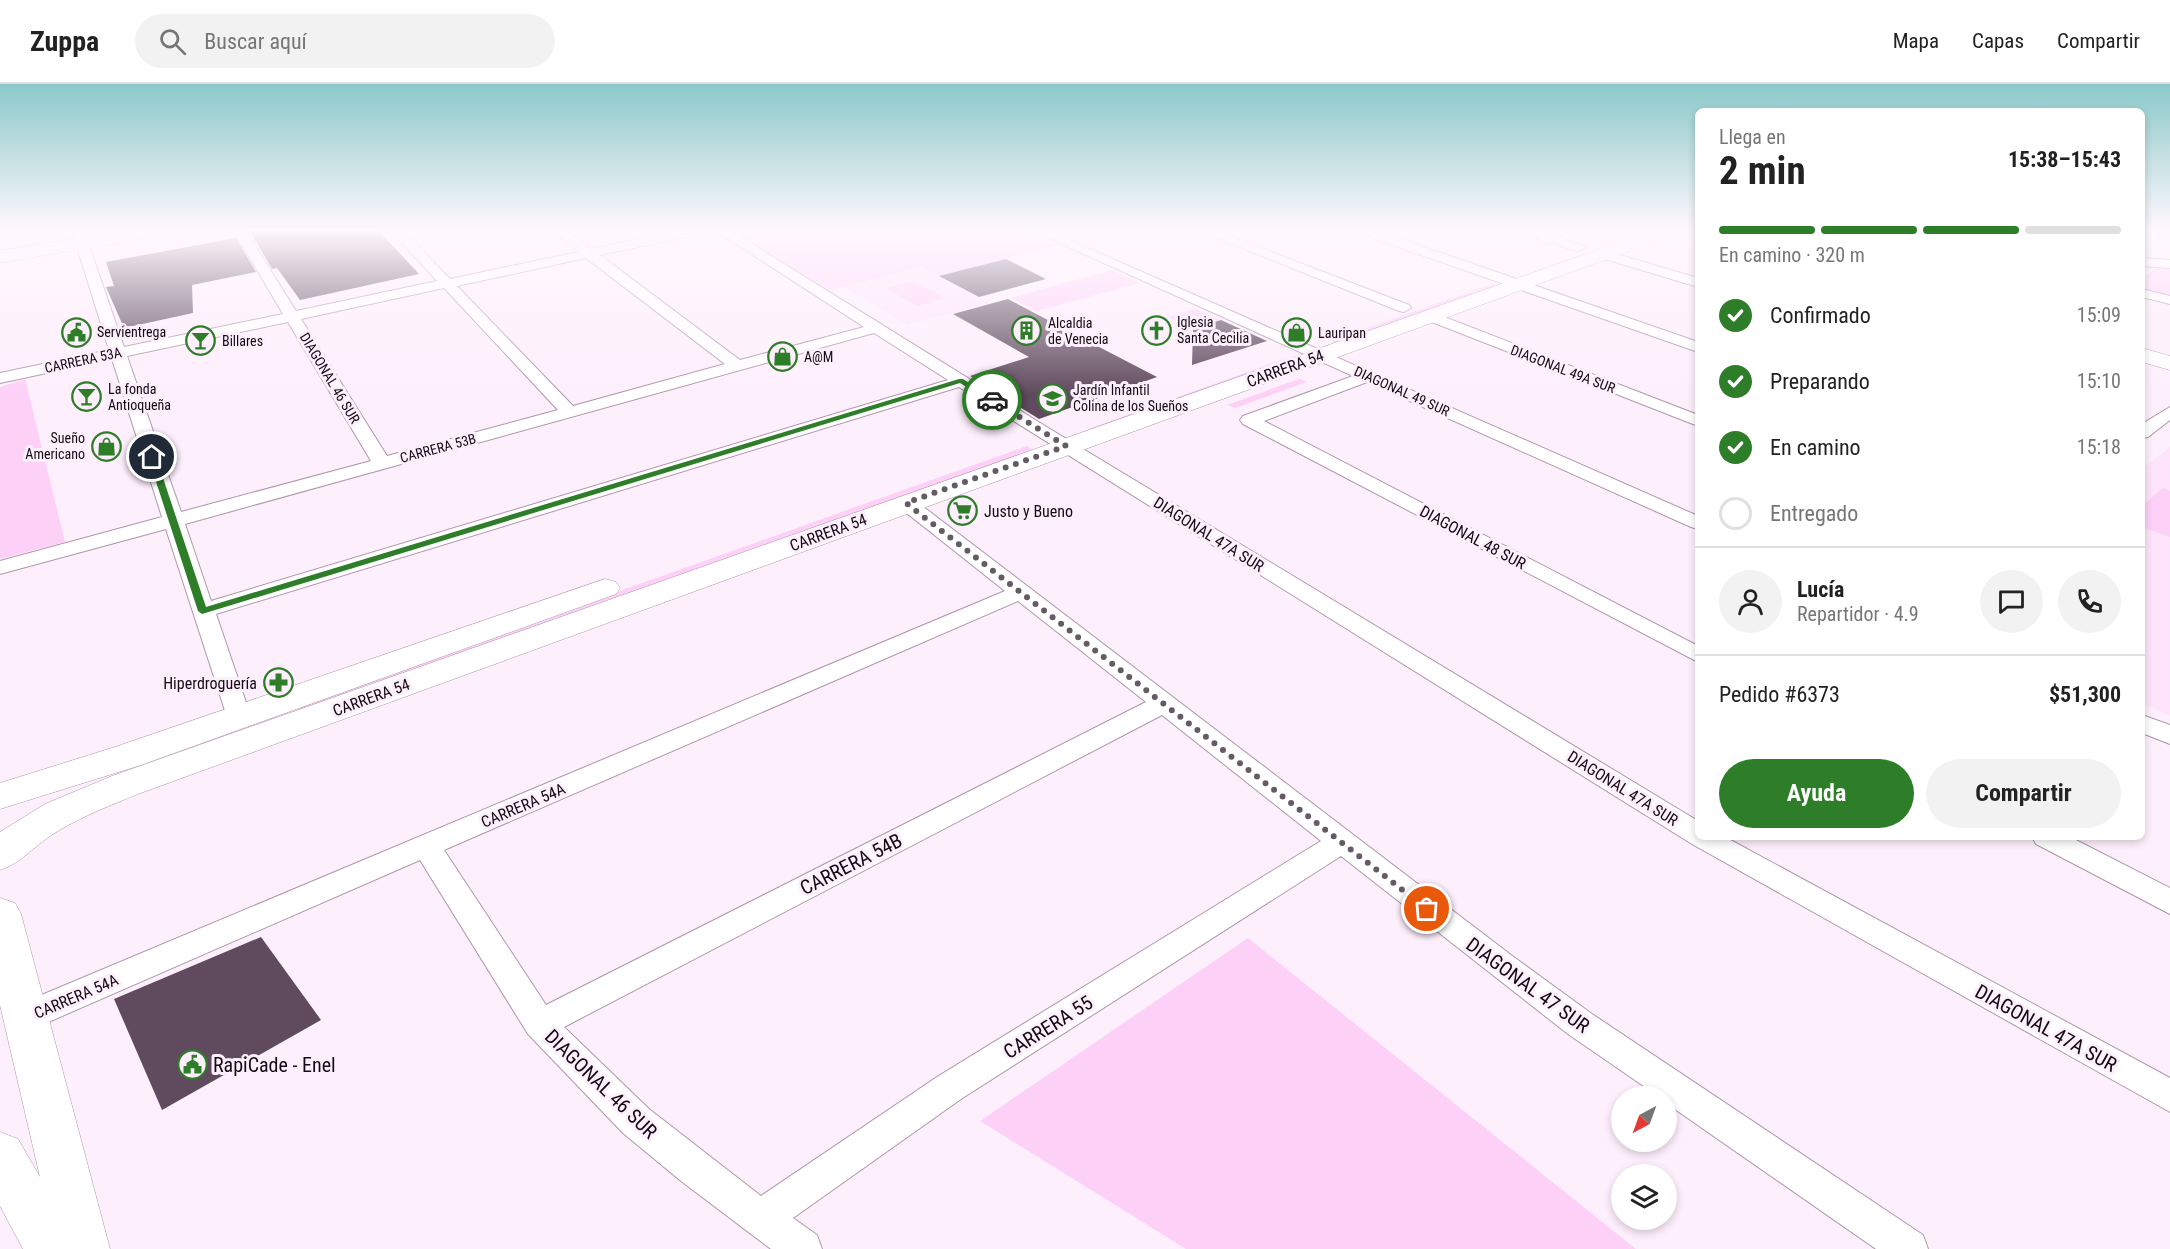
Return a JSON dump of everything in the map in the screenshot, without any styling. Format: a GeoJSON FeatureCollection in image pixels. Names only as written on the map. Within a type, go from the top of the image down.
{"type":"FeatureCollection","features":[{"type":"Feature","properties":{"kind":"main road"},"geometry":{"type":"LineString","coordinates":[[1404,308],[1469,285]]}},
{"type":"Feature","properties":{"kind":"main road","name":"CARRERA 54"},"geometry":{"type":"LineString","coordinates":[[0,796],[80,772],[238,717],[726,557],[906,503],[1055,439],[1321,355],[1515,285]]}},
{"type":"Feature","properties":{"kind":"main road","name":"CARRERA 54"},"geometry":{"type":"LineString","coordinates":[[0,855],[42,822],[125,785],[726,557],[1055,439],[1298,345]]}},
{"type":"Feature","properties":{"kind":"main road"},"geometry":{"type":"LineString","coordinates":[[2145,356],[2170,363]]}},
{"type":"Feature","properties":{"kind":"main road"},"geometry":{"type":"LineString","coordinates":[[0,914],[83,1249]]}},
{"type":"Feature","properties":{"kind":"main road"},"geometry":{"type":"LineString","coordinates":[[0,1156],[52,1249]]}},
{"type":"Feature","properties":{"kind":"street"},"geometry":{"type":"LineString","coordinates":[[96,285],[238,717]]}},
{"type":"Feature","properties":{"kind":"street","name":"DIAGONAL 46 SUR"},"geometry":{"type":"LineString","coordinates":[[273,285],[382,463]]}},
{"type":"Feature","properties":{"kind":"street","name":"CARRERA 53A"},"geometry":{"type":"LineString","coordinates":[[0,378],[436,285]]}},
{"type":"Feature","properties":{"kind":"street"},"geometry":{"type":"LineString","coordinates":[[449,285],[570,411]]}},
{"type":"Feature","properties":{"kind":"street"},"geometry":{"type":"LineString","coordinates":[[631,285],[737,366]]}},
{"type":"Feature","properties":{"kind":"street","name":"DIAGONAL 47A SUR"},"geometry":{"type":"LineString","coordinates":[[808,285],[1695,832]]}},
{"type":"Feature","properties":{"kind":"street","name":"DIAGONAL 49 SUR"},"geometry":{"type":"LineString","coordinates":[[1163,285],[1695,522]]}},
{"type":"Feature","properties":{"kind":"street"},"geometry":{"type":"LineString","coordinates":[[1346,285],[1404,308]]}},
{"type":"Feature","properties":{"kind":"street"},"geometry":{"type":"LineString","coordinates":[[1523,285],[1695,346]]}},
{"type":"Feature","properties":{"kind":"street"},"geometry":{"type":"LineString","coordinates":[[2145,294],[2170,300]]}},
{"type":"Feature","properties":{"kind":"street","name":"DIAGONAL 49A SUR"},"geometry":{"type":"LineString","coordinates":[[1428,316],[1695,420]]}},
{"type":"Feature","properties":{"kind":"street","name":"CARRERA 53B"},"geometry":{"type":"LineString","coordinates":[[0,568],[876,328]]}},
{"type":"Feature","properties":{"kind":"street","name":"DIAGONAL 48 SUR"},"geometry":{"type":"LineString","coordinates":[[1369,376],[1249,420],[1695,653]]}},
{"type":"Feature","properties":{"kind":"street"},"geometry":{"type":"LineString","coordinates":[[202,611],[961,381]]}},
{"type":"Feature","properties":{"kind":"street"},"geometry":{"type":"LineString","coordinates":[[2145,431],[2170,412]]}},
{"type":"Feature","properties":{"kind":"street","name":"DIAGONAL 47 SUR"},"geometry":{"type":"LineString","coordinates":[[906,503],[1341,842],[1580,1024],[1909,1249]]}},
{"type":"Feature","properties":{"kind":"street","name":"CARRERA 54A"},"geometry":{"type":"LineString","coordinates":[[26,1017],[1020,592]]}},
{"type":"Feature","properties":{"kind":"street","name":"CARRERA 54B"},"geometry":{"type":"LineString","coordinates":[[540,1024],[1163,704]]}},
{"type":"Feature","properties":{"kind":"street"},"geometry":{"type":"LineString","coordinates":[[2145,724],[2170,735]]}},
{"type":"Feature","properties":{"kind":"street","name":"DIAGONAL 47A SUR"},"geometry":{"type":"LineString","coordinates":[[1707,840],[2170,1096]]}},
{"type":"Feature","properties":{"kind":"street"},"geometry":{"type":"LineString","coordinates":[[2052,840],[2170,902]]}},
{"type":"Feature","properties":{"kind":"street","name":"CARRERA 55"},"geometry":{"type":"LineString","coordinates":[[760,1219],[949,1088],[1341,842]]}},
{"type":"Feature","properties":{"kind":"street","name":"DIAGONAL 46 SUR"},"geometry":{"type":"LineString","coordinates":[[426,846],[540,1024],[636,1121],[694,1169],[803,1249]]}},
{"type":"Feature","properties":{"kind":"shaded area"},"geometry":{"type":"Polygon","coordinates":[[[822,285],[848,285],[830,290],[822,285]]]}},
{"type":"Feature","properties":{"kind":"shaded area"},"geometry":{"type":"Polygon","coordinates":[[[896,285],[921,285],[945,298],[917,306],[885,288],[896,285]]]}},
{"type":"Feature","properties":{"kind":"shaded area"},"geometry":{"type":"Polygon","coordinates":[[[955,285],[988,303],[908,325],[843,286],[955,285]]]}},
{"type":"Feature","properties":{"kind":"shaded area"},"geometry":{"type":"Polygon","coordinates":[[[1057,285],[1131,285],[1037,311],[1011,298],[1057,285]]]}},
{"type":"Feature","properties":{"kind":"shaded area"},"geometry":{"type":"Polygon","coordinates":[[[1488,285],[1497,286],[1335,343],[1330,341],[1488,285]]]}},
{"type":"Feature","properties":{"kind":"shaded area"},"geometry":{"type":"Polygon","coordinates":[[[2145,285],[2170,285],[2170,295],[2145,290],[2145,285]]]}},
{"type":"Feature","properties":{"kind":"shaded area"},"geometry":{"type":"Polygon","coordinates":[[[1196,309],[1221,320],[1193,329],[1168,317],[1196,309]]]}},
{"type":"Feature","properties":{"kind":"shaded area"},"geometry":{"type":"Polygon","coordinates":[[[1287,358],[1293,359],[1091,430],[1088,429],[1287,358]]]}},
{"type":"Feature","properties":{"kind":"shaded area"},"geometry":{"type":"Polygon","coordinates":[[[25,379],[65,542],[0,559],[0,387],[25,379]]]}},
{"type":"Feature","properties":{"kind":"shaded area"},"geometry":{"type":"Polygon","coordinates":[[[1299,379],[1307,382],[1235,408],[1227,405],[1299,379]]]}},
{"type":"Feature","properties":{"kind":"shaded area"},"geometry":{"type":"Polygon","coordinates":[[[1027,446],[1034,451],[301,712],[297,706],[1027,446]]]}},
{"type":"Feature","properties":{"kind":"shaded area"},"geometry":{"type":"Polygon","coordinates":[[[2170,447],[2170,716],[2145,704],[2145,467],[2170,447]]]}},
{"type":"Feature","properties":{"kind":"shaded area"},"geometry":{"type":"Polygon","coordinates":[[[2163,488],[2170,491],[2170,537],[2145,528],[2145,503],[2163,488]]]}},
{"type":"Feature","properties":{"kind":"shaded area"},"geometry":{"type":"Polygon","coordinates":[[[1248,938],[1636,1249],[1186,1249],[980,1121],[1248,938]]]}},
{"type":"Feature","properties":{"kind":"building"},"geometry":{"type":"Polygon","coordinates":[[[192,285],[193,313],[124,328],[106,287],[192,285]]]}},
{"type":"Feature","properties":{"kind":"building"},"geometry":{"type":"Polygon","coordinates":[[[289,285],[367,285],[300,300],[289,285]]]}},
{"type":"Feature","properties":{"kind":"building"},"geometry":{"type":"Polygon","coordinates":[[[957,285],[1022,285],[979,297],[957,285]]]}},
{"type":"Feature","properties":{"kind":"building","name":"Jardín Infantil Colina de los Sueños"},"geometry":{"type":"Polygon","coordinates":[[[1008,299],[1157,377],[1039,419],[970,376],[1029,357],[953,314],[1008,299]]]}},
{"type":"Feature","properties":{"kind":"building"},"geometry":{"type":"Polygon","coordinates":[[[1221,320],[1267,341],[1192,365],[1193,329],[1221,320]]]}},
{"type":"Feature","properties":{"kind":"building","name":"RapiCade - Enel"},"geometry":{"type":"Polygon","coordinates":[[[261,937],[321,1020],[162,1110],[114,999],[261,937]]]}},
{"type":"Feature","properties":{"kind":"way so far"},"geometry":{"type":"LineString","coordinates":[[992,400],[1066,446],[906,503],[1427,909]]}},
{"type":"Feature","properties":{"kind":"place","name":"Iglesia Santa Cecilia"},"geometry":{"type":"Point","coordinates":[1156,330]}},
{"type":"Feature","properties":{"kind":"place","name":"Alcaldia de Venecia"},"geometry":{"type":"Point","coordinates":[1027,331]}},
{"type":"Feature","properties":{"kind":"place","name":"Servientrega"},"geometry":{"type":"Point","coordinates":[76,332]}},
{"type":"Feature","properties":{"kind":"place","name":"Lauripan"},"geometry":{"type":"Point","coordinates":[1297,333]}},
{"type":"Feature","properties":{"kind":"place","name":"Billares"},"geometry":{"type":"Point","coordinates":[201,341]}},
{"type":"Feature","properties":{"kind":"place","name":"A@M"},"geometry":{"type":"Point","coordinates":[783,357]}},
{"type":"Feature","properties":{"kind":"place","name":"La fonda Antioqueña"},"geometry":{"type":"Point","coordinates":[87,397]}},
{"type":"Feature","properties":{"kind":"place","name":"Jardín Infantil Colina de los Sueños"},"geometry":{"type":"Point","coordinates":[1052,398]}},
{"type":"Feature","properties":{"kind":"place","name":"Sueño Americano"},"geometry":{"type":"Point","coordinates":[106,446]}},
{"type":"Feature","properties":{"kind":"place","name":"Justo y Bueno"},"geometry":{"type":"Point","coordinates":[963,511]}},
{"type":"Feature","properties":{"kind":"place","name":"Hiperdroguería"},"geometry":{"type":"Point","coordinates":[278,683]}},
{"type":"Feature","properties":{"kind":"place","name":"RapiCade - Enel"},"geometry":{"type":"Point","coordinates":[192,1065]}},
{"type":"Feature","properties":{"kind":"route"},"geometry":{"type":"LineString","coordinates":[[152,457],[202,611],[961,381],[992,400]]}}]}
